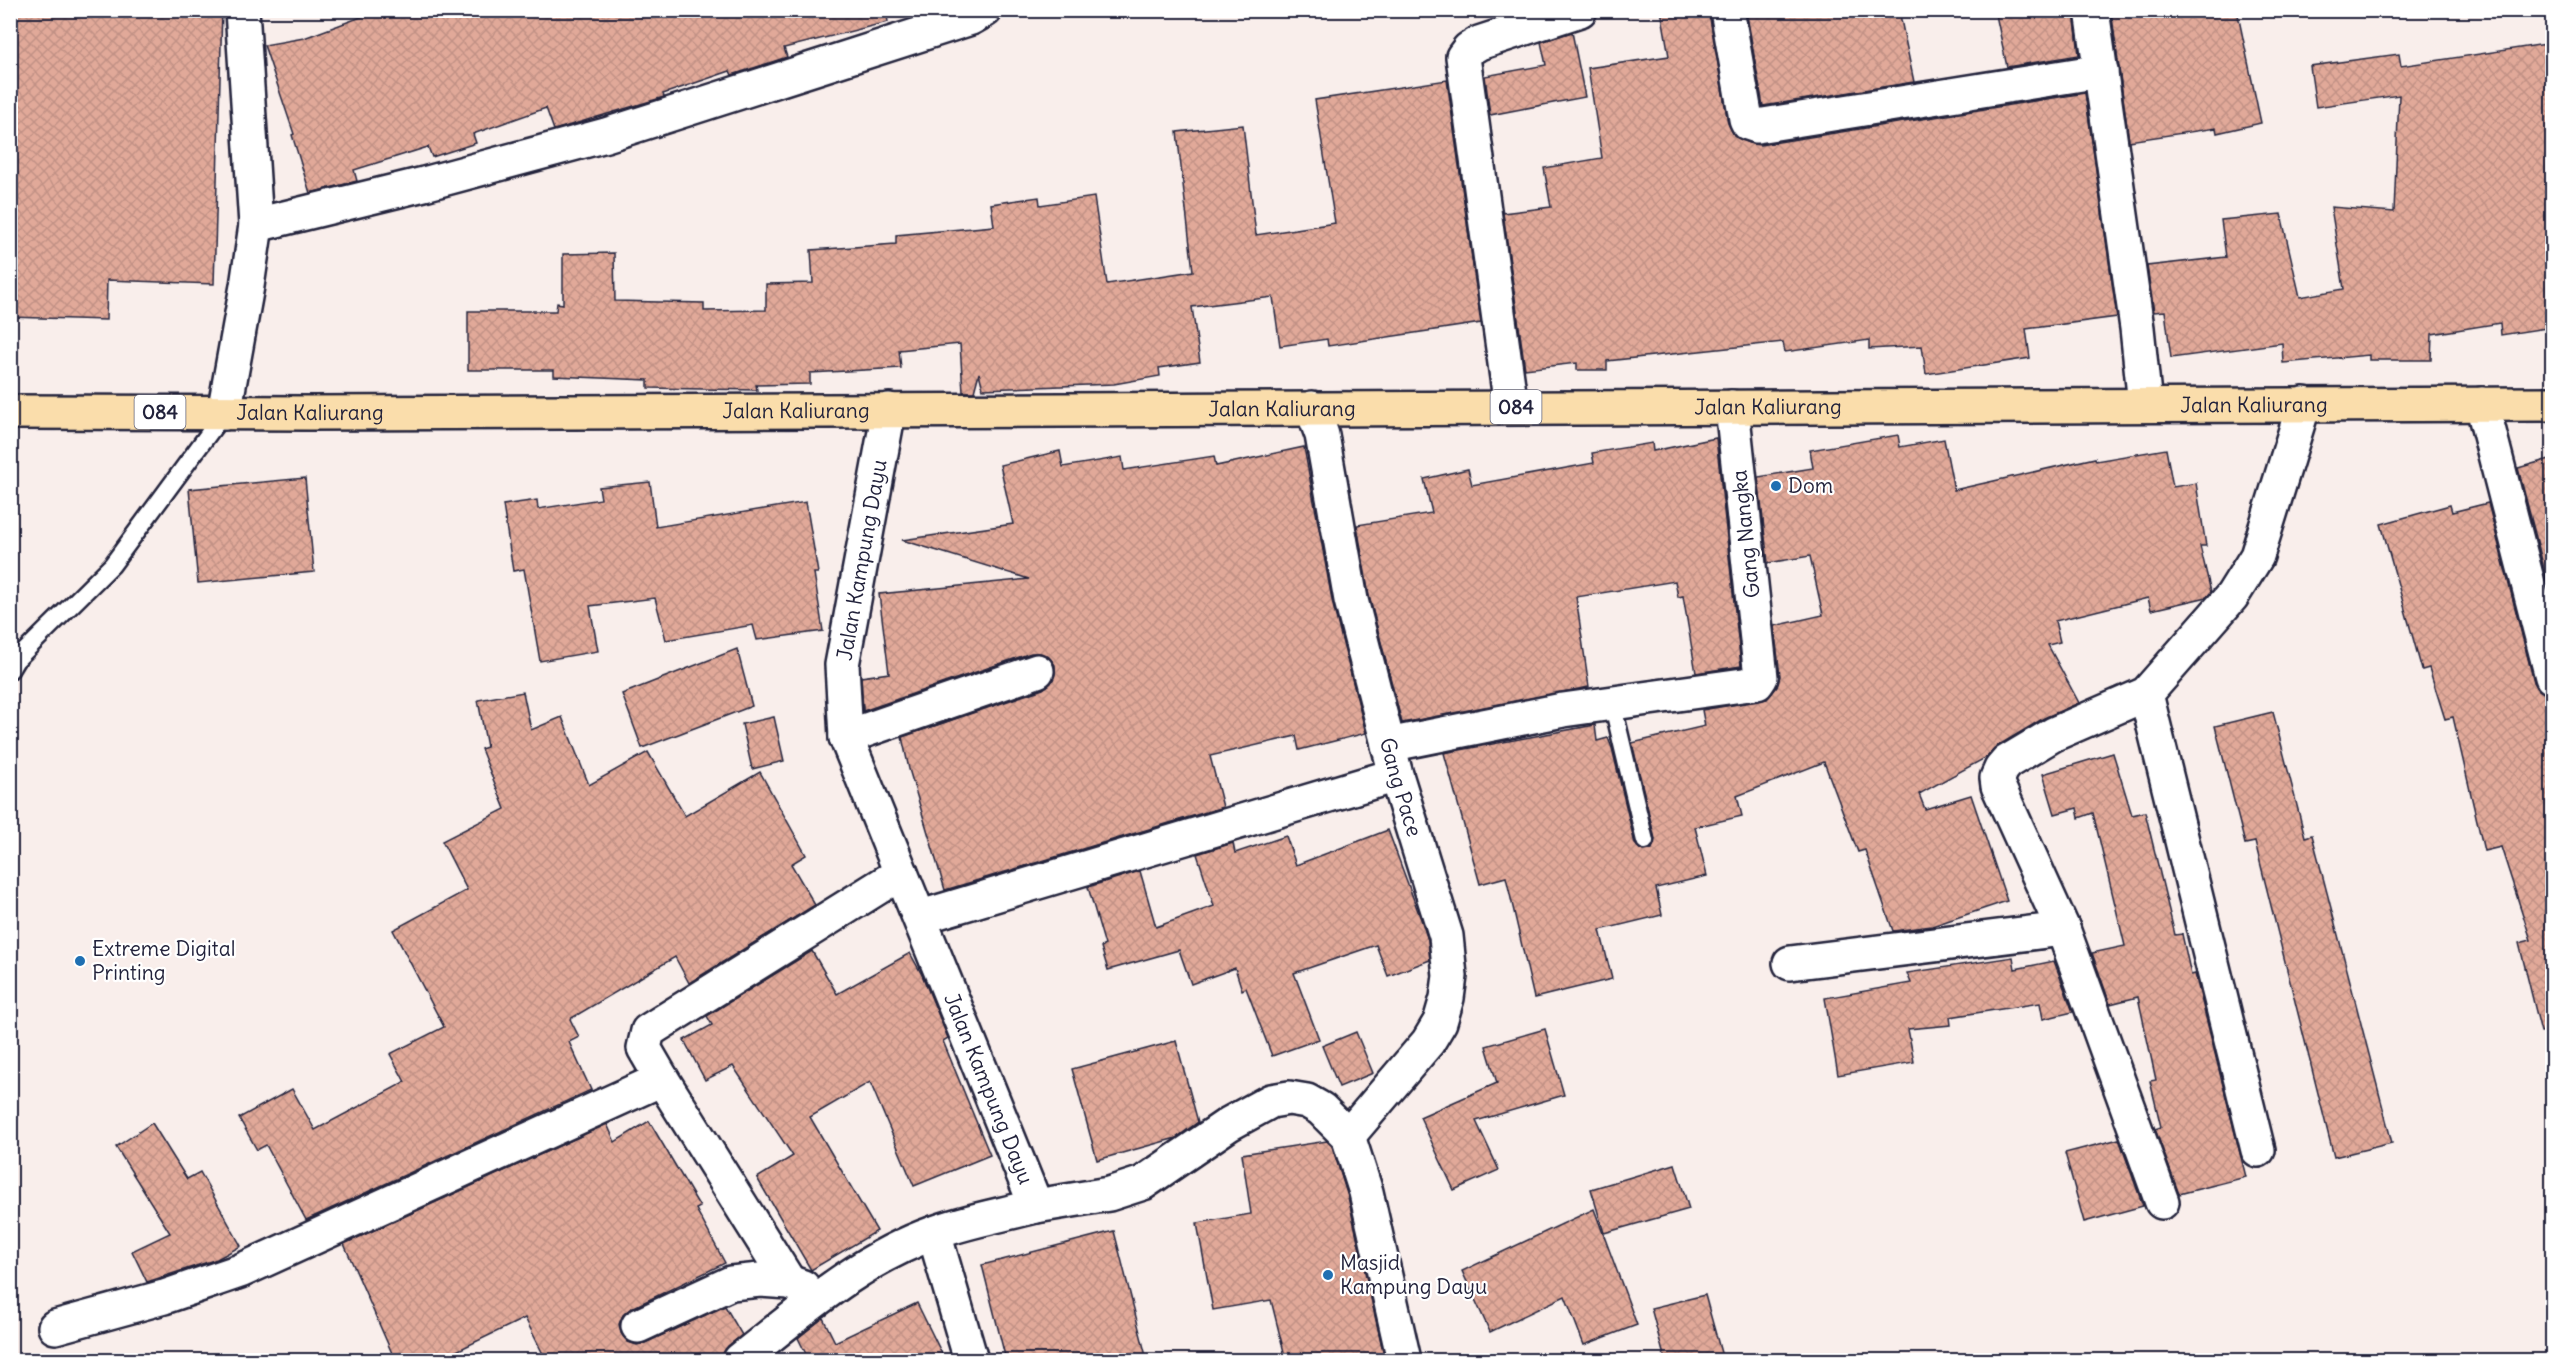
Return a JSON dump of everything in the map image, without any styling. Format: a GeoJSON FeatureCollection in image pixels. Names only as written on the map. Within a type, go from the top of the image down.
{"type":"FeatureCollection","features":[{"type":"Feature","properties":{"kind":"main road","name":"Jalan Kaliurang"},"geometry":{"type":"LineString","coordinates":[[10,412],[309,413],[2304,404],[2552,405]]}},
{"type":"Feature","properties":{"kind":"street"},"geometry":{"type":"LineString","coordinates":[[224,412],[256,225],[242,10]]}},
{"type":"Feature","properties":{"kind":"street"},"geometry":{"type":"LineString","coordinates":[[256,225],[424,184],[606,135],[971,18],[985,10]]}},
{"type":"Feature","properties":{"kind":"street"},"geometry":{"type":"LineString","coordinates":[[1510,407],[1463,57],[1469,49],[1479,43],[1581,10]]}},
{"type":"Feature","properties":{"kind":"street"},"geometry":{"type":"LineString","coordinates":[[1727,10],[1746,119],[1748,123],[1756,126],[2100,71]]}},
{"type":"Feature","properties":{"kind":"street"},"geometry":{"type":"LineString","coordinates":[[2092,10],[2137,328],[2145,405]]}},
{"type":"Feature","properties":{"kind":"street"},"geometry":{"type":"LineString","coordinates":[[2162,1202],[2063,929],[1998,786],[1997,778],[2007,762],[2054,734],[2146,694],[2232,596],[2257,556],[2304,404]]}},
{"type":"Feature","properties":{"kind":"street"},"geometry":{"type":"LineString","coordinates":[[2482,404],[2553,677]]}},
{"type":"Feature","properties":{"kind":"street","name":"Gang Nangka"},"geometry":{"type":"LineString","coordinates":[[1612,702],[1748,686],[1757,683],[1761,677],[1732,407]]}},
{"type":"Feature","properties":{"kind":"street","name":"Gang Pace"},"geometry":{"type":"LineString","coordinates":[[1312,408],[1326,458],[1351,600],[1392,760],[1446,936],[1450,976],[1440,1022],[1428,1042],[1348,1136]]}},
{"type":"Feature","properties":{"kind":"street","name":"Jalan Kampung Dayu"},"geometry":{"type":"LineString","coordinates":[[889,410],[842,665],[846,737],[921,917],[1036,1206],[1109,1194],[1143,1183],[1229,1124],[1271,1101],[1289,1098],[1307,1101],[1321,1109],[1348,1136],[1366,1192],[1404,1360]]}},
{"type":"Feature","properties":{"kind":"street"},"geometry":{"type":"LineString","coordinates":[[846,737],[1037,672]]}},
{"type":"Feature","properties":{"kind":"street"},"geometry":{"type":"LineString","coordinates":[[2146,694],[2258,1150]]}},
{"type":"Feature","properties":{"kind":"street"},"geometry":{"type":"LineString","coordinates":[[921,917],[1518,718],[1612,702]]}},
{"type":"Feature","properties":{"kind":"street"},"geometry":{"type":"LineString","coordinates":[[789,1281],[662,1079],[645,1048],[645,1035],[648,1030],[901,873]]}},
{"type":"Feature","properties":{"kind":"street"},"geometry":{"type":"LineString","coordinates":[[1790,963],[2063,929]]}},
{"type":"Feature","properties":{"kind":"street"},"geometry":{"type":"LineString","coordinates":[[55,1327],[164,1297],[240,1271],[662,1079]]}},
{"type":"Feature","properties":{"kind":"street"},"geometry":{"type":"LineString","coordinates":[[740,1360],[822,1295],[862,1267],[934,1233],[1036,1206]]}},
{"type":"Feature","properties":{"kind":"street"},"geometry":{"type":"LineString","coordinates":[[934,1233],[971,1360]]}},
{"type":"Feature","properties":{"kind":"street"},"geometry":{"type":"LineString","coordinates":[[638,1326],[731,1283],[759,1280],[789,1281],[822,1295]]}},
{"type":"Feature","properties":{"kind":"lane"},"geometry":{"type":"LineString","coordinates":[[10,670],[16,660],[112,565],[224,412]]}},
{"type":"Feature","properties":{"kind":"lane"},"geometry":{"type":"LineString","coordinates":[[1612,702],[1644,841]]}},
{"type":"Feature","properties":{"kind":"building"},"geometry":{"type":"Polygon","coordinates":[[[10,10],[222,10],[214,284],[107,280],[106,320],[10,317],[10,10]]]}},
{"type":"Feature","properties":{"kind":"building"},"geometry":{"type":"Polygon","coordinates":[[[380,10],[886,10],[888,22],[784,48],[787,57],[732,75],[730,71],[663,94],[664,97],[554,130],[546,108],[473,134],[476,143],[432,157],[428,147],[354,170],[357,181],[310,193],[292,135],[294,134],[264,45],[304,38],[380,10]]]}},
{"type":"Feature","properties":{"kind":"building"},"geometry":{"type":"Polygon","coordinates":[[[1661,10],[1709,10],[1728,123],[1735,137],[1752,144],[1760,145],[2085,93],[2117,317],[2026,329],[2030,358],[1926,374],[1922,346],[1869,349],[1869,340],[1785,352],[1783,342],[1607,361],[1607,370],[1577,370],[1577,363],[1525,369],[1503,213],[1551,207],[1544,168],[1602,158],[1588,68],[1669,56],[1661,10]]]}},
{"type":"Feature","properties":{"kind":"building"},"geometry":{"type":"Polygon","coordinates":[[[1746,10],[1899,10],[1914,82],[1763,106],[1746,10]]]}},
{"type":"Feature","properties":{"kind":"building"},"geometry":{"type":"Polygon","coordinates":[[[1995,10],[2074,10],[2079,55],[2007,67],[1995,10]]]}},
{"type":"Feature","properties":{"kind":"building"},"geometry":{"type":"Polygon","coordinates":[[[2111,10],[2237,10],[2261,123],[2217,133],[2216,128],[2129,141],[2111,10]]]}},
{"type":"Feature","properties":{"kind":"building"},"geometry":{"type":"Polygon","coordinates":[[[1572,32],[1585,97],[1490,115],[1485,76],[1546,65],[1541,42],[1572,32]]]}},
{"type":"Feature","properties":{"kind":"building"},"geometry":{"type":"Polygon","coordinates":[[[2553,43],[2553,327],[2501,335],[2500,323],[2432,334],[2431,360],[2369,360],[2369,355],[2283,363],[2282,343],[2171,358],[2165,311],[2154,312],[2147,266],[2226,257],[2221,220],[2281,214],[2300,297],[2344,289],[2331,207],[2394,212],[2399,95],[2316,107],[2310,66],[2399,54],[2401,66],[2553,43]]]}},
{"type":"Feature","properties":{"kind":"building"},"geometry":{"type":"Polygon","coordinates":[[[1447,80],[1481,323],[1328,346],[1327,339],[1280,346],[1273,297],[1192,307],[1200,362],[1159,368],[1160,376],[1114,384],[983,389],[979,373],[974,392],[963,392],[960,344],[899,350],[901,368],[810,373],[810,384],[756,385],[757,390],[648,388],[648,380],[554,376],[554,370],[468,370],[468,311],[556,311],[557,303],[563,304],[563,254],[614,253],[615,301],[704,303],[704,311],[766,310],[766,284],[813,283],[811,250],[896,244],[896,235],[994,226],[991,204],[1039,197],[1040,205],[1094,197],[1107,284],[1193,271],[1177,132],[1243,125],[1256,235],[1335,223],[1315,100],[1447,80]]]}},
{"type":"Feature","properties":{"kind":"building"},"geometry":{"type":"Polygon","coordinates":[[[1898,435],[1900,447],[1944,439],[1954,490],[2095,458],[2096,461],[2166,449],[2173,487],[2196,483],[2206,546],[2200,546],[2211,592],[2207,597],[2151,610],[2148,598],[2055,621],[2060,642],[2048,645],[2079,703],[2044,718],[1997,746],[1987,757],[1919,794],[1925,809],[1971,795],[2007,901],[1932,926],[1893,931],[1865,850],[1858,852],[1824,762],[1737,796],[1742,816],[1695,827],[1707,876],[1656,888],[1662,915],[1600,930],[1612,979],[1534,998],[1506,877],[1480,884],[1444,753],[1595,725],[1597,741],[1608,738],[1612,748],[1635,844],[1643,851],[1652,849],[1655,839],[1632,743],[1705,726],[1702,710],[1767,699],[1777,687],[1780,676],[1774,626],[1823,615],[1810,556],[1768,563],[1758,477],[1813,468],[1810,450],[1898,435]]]}},
{"type":"Feature","properties":{"kind":"building"},"geometry":{"type":"Polygon","coordinates":[[[1716,438],[1741,666],[1696,673],[1683,596],[1678,597],[1675,581],[1576,597],[1589,687],[1402,723],[1369,596],[1357,525],[1432,513],[1424,479],[1468,469],[1472,485],[1594,463],[1592,453],[1652,443],[1653,451],[1716,438]]]}},
{"type":"Feature","properties":{"kind":"building"},"geometry":{"type":"Polygon","coordinates":[[[1304,447],[1333,605],[1366,733],[1299,750],[1296,736],[1210,756],[1223,807],[945,890],[909,769],[902,737],[1043,689],[1051,683],[1055,674],[1055,665],[1049,657],[1040,653],[1031,653],[863,711],[861,677],[889,673],[879,594],[1029,579],[902,540],[1013,524],[1000,465],[1060,451],[1063,467],[1122,457],[1124,470],[1214,456],[1216,466],[1304,447]]]}},
{"type":"Feature","properties":{"kind":"building"},"geometry":{"type":"Polygon","coordinates":[[[2553,458],[2553,603],[2518,468],[2553,458]]]}},
{"type":"Feature","properties":{"kind":"building"},"geometry":{"type":"Polygon","coordinates":[[[305,478],[314,572],[198,583],[189,489],[305,478]]]}},
{"type":"Feature","properties":{"kind":"building"},"geometry":{"type":"Polygon","coordinates":[[[650,482],[656,527],[806,502],[818,573],[814,573],[823,631],[757,640],[753,625],[666,640],[655,598],[590,606],[598,651],[540,661],[524,569],[513,571],[503,505],[537,500],[538,509],[601,499],[599,487],[650,482]]]}},
{"type":"Feature","properties":{"kind":"building"},"geometry":{"type":"Polygon","coordinates":[[[2488,503],[2534,682],[2539,690],[2553,695],[2553,1031],[2541,1032],[2519,943],[2531,940],[2501,847],[2484,851],[2453,717],[2445,719],[2429,668],[2422,670],[2381,524],[2450,505],[2452,512],[2488,503]]]}},
{"type":"Feature","properties":{"kind":"building"},"geometry":{"type":"Polygon","coordinates":[[[737,649],[752,706],[642,748],[622,694],[737,649]]]}},
{"type":"Feature","properties":{"kind":"building"},"geometry":{"type":"Polygon","coordinates":[[[523,692],[531,730],[562,717],[589,785],[648,752],[685,816],[760,772],[806,855],[791,864],[815,905],[689,983],[675,957],[570,1019],[579,1037],[569,1042],[591,1090],[306,1220],[266,1145],[257,1150],[239,1118],[292,1089],[315,1130],[405,1082],[390,1054],[444,1027],[393,930],[467,890],[442,841],[505,809],[481,749],[487,747],[478,700],[523,692]]]}},
{"type":"Feature","properties":{"kind":"building"},"geometry":{"type":"Polygon","coordinates":[[[2273,712],[2305,837],[2312,835],[2392,1143],[2334,1157],[2255,842],[2245,844],[2215,726],[2273,712]]]}},
{"type":"Feature","properties":{"kind":"building"},"geometry":{"type":"Polygon","coordinates":[[[774,717],[784,761],[752,769],[742,724],[774,717]]]}},
{"type":"Feature","properties":{"kind":"building"},"geometry":{"type":"Polygon","coordinates":[[[2113,753],[2132,815],[2145,812],[2175,935],[2182,934],[2191,975],[2195,974],[2246,1177],[2179,1194],[2155,1129],[2161,1127],[2150,1081],[2156,1080],[2138,997],[2110,1004],[2092,953],[2125,946],[2093,813],[2079,818],[2077,808],[2055,814],[2043,774],[2113,753]]]}},
{"type":"Feature","properties":{"kind":"building"},"geometry":{"type":"Polygon","coordinates":[[[1388,830],[1428,940],[1430,960],[1388,976],[1376,945],[1294,973],[1319,1039],[1272,1056],[1246,988],[1242,990],[1235,968],[1191,984],[1179,950],[1108,970],[1101,947],[1105,945],[1088,887],[1140,871],[1156,927],[1214,906],[1197,854],[1233,843],[1235,853],[1286,836],[1296,865],[1388,830]]]}},
{"type":"Feature","properties":{"kind":"building"},"geometry":{"type":"Polygon","coordinates":[[[812,951],[837,994],[910,953],[922,975],[948,1038],[943,1041],[990,1155],[914,1186],[870,1082],[810,1117],[877,1231],[811,1270],[757,1178],[793,1156],[733,1066],[705,1080],[684,1040],[712,1025],[707,1016],[812,951]]]}},
{"type":"Feature","properties":{"kind":"building"},"geometry":{"type":"Polygon","coordinates":[[[2013,957],[2015,969],[2054,961],[2073,1012],[2043,1019],[2040,1003],[1950,1017],[1951,1025],[1908,1029],[1914,1062],[1838,1075],[1825,998],[1911,983],[1907,973],[2013,957]]]}},
{"type":"Feature","properties":{"kind":"building"},"geometry":{"type":"Polygon","coordinates":[[[1545,1029],[1564,1095],[1476,1121],[1499,1170],[1454,1190],[1420,1117],[1497,1083],[1486,1046],[1545,1029]]]}},
{"type":"Feature","properties":{"kind":"building"},"geometry":{"type":"Polygon","coordinates":[[[1356,1032],[1373,1073],[1339,1087],[1322,1046],[1356,1032]]]}},
{"type":"Feature","properties":{"kind":"building"},"geometry":{"type":"Polygon","coordinates":[[[1176,1041],[1198,1122],[1176,1138],[1097,1160],[1072,1069],[1176,1041]]]}},
{"type":"Feature","properties":{"kind":"building"},"geometry":{"type":"Polygon","coordinates":[[[649,1121],[700,1207],[696,1209],[725,1263],[630,1309],[623,1315],[619,1324],[621,1333],[628,1342],[637,1345],[645,1343],[725,1306],[742,1335],[728,1346],[722,1356],[714,1360],[546,1360],[525,1318],[438,1360],[395,1360],[344,1244],[607,1124],[615,1142],[649,1121]]]}},
{"type":"Feature","properties":{"kind":"building"},"geometry":{"type":"Polygon","coordinates":[[[152,1123],[187,1179],[200,1172],[241,1246],[217,1259],[147,1282],[132,1251],[170,1233],[116,1147],[152,1123]]]}},
{"type":"Feature","properties":{"kind":"building"},"geometry":{"type":"Polygon","coordinates":[[[2119,1139],[2143,1206],[2084,1222],[2065,1153],[2119,1139]]]}},
{"type":"Feature","properties":{"kind":"building"},"geometry":{"type":"Polygon","coordinates":[[[1327,1141],[1332,1146],[1348,1197],[1385,1360],[1286,1360],[1271,1300],[1213,1310],[1197,1223],[1251,1214],[1242,1154],[1327,1141]]]}},
{"type":"Feature","properties":{"kind":"building"},"geometry":{"type":"Polygon","coordinates":[[[1675,1164],[1689,1209],[1604,1233],[1591,1189],[1675,1164]]]}},
{"type":"Feature","properties":{"kind":"building"},"geometry":{"type":"Polygon","coordinates":[[[1594,1209],[1637,1325],[1584,1345],[1565,1296],[1490,1332],[1462,1271],[1594,1209]]]}},
{"type":"Feature","properties":{"kind":"building"},"geometry":{"type":"Polygon","coordinates":[[[1114,1231],[1147,1360],[1006,1360],[982,1265],[1114,1231]]]}},
{"type":"Feature","properties":{"kind":"building"},"geometry":{"type":"Polygon","coordinates":[[[1705,1295],[1723,1360],[1665,1360],[1651,1308],[1705,1295]]]}},
{"type":"Feature","properties":{"kind":"building"},"geometry":{"type":"Polygon","coordinates":[[[917,1303],[945,1360],[797,1360],[807,1356],[798,1338],[823,1318],[835,1342],[917,1303]]]}},
{"type":"Feature","properties":{"kind":"place","name":"Dom"},"geometry":{"type":"Point","coordinates":[1776,486]}},
{"type":"Feature","properties":{"kind":"place","name":"Extreme Digital Printing"},"geometry":{"type":"Point","coordinates":[80,961]}},
{"type":"Feature","properties":{"kind":"place","name":"Masjid Kampung Dayu"},"geometry":{"type":"Point","coordinates":[1328,1275]}}]}
